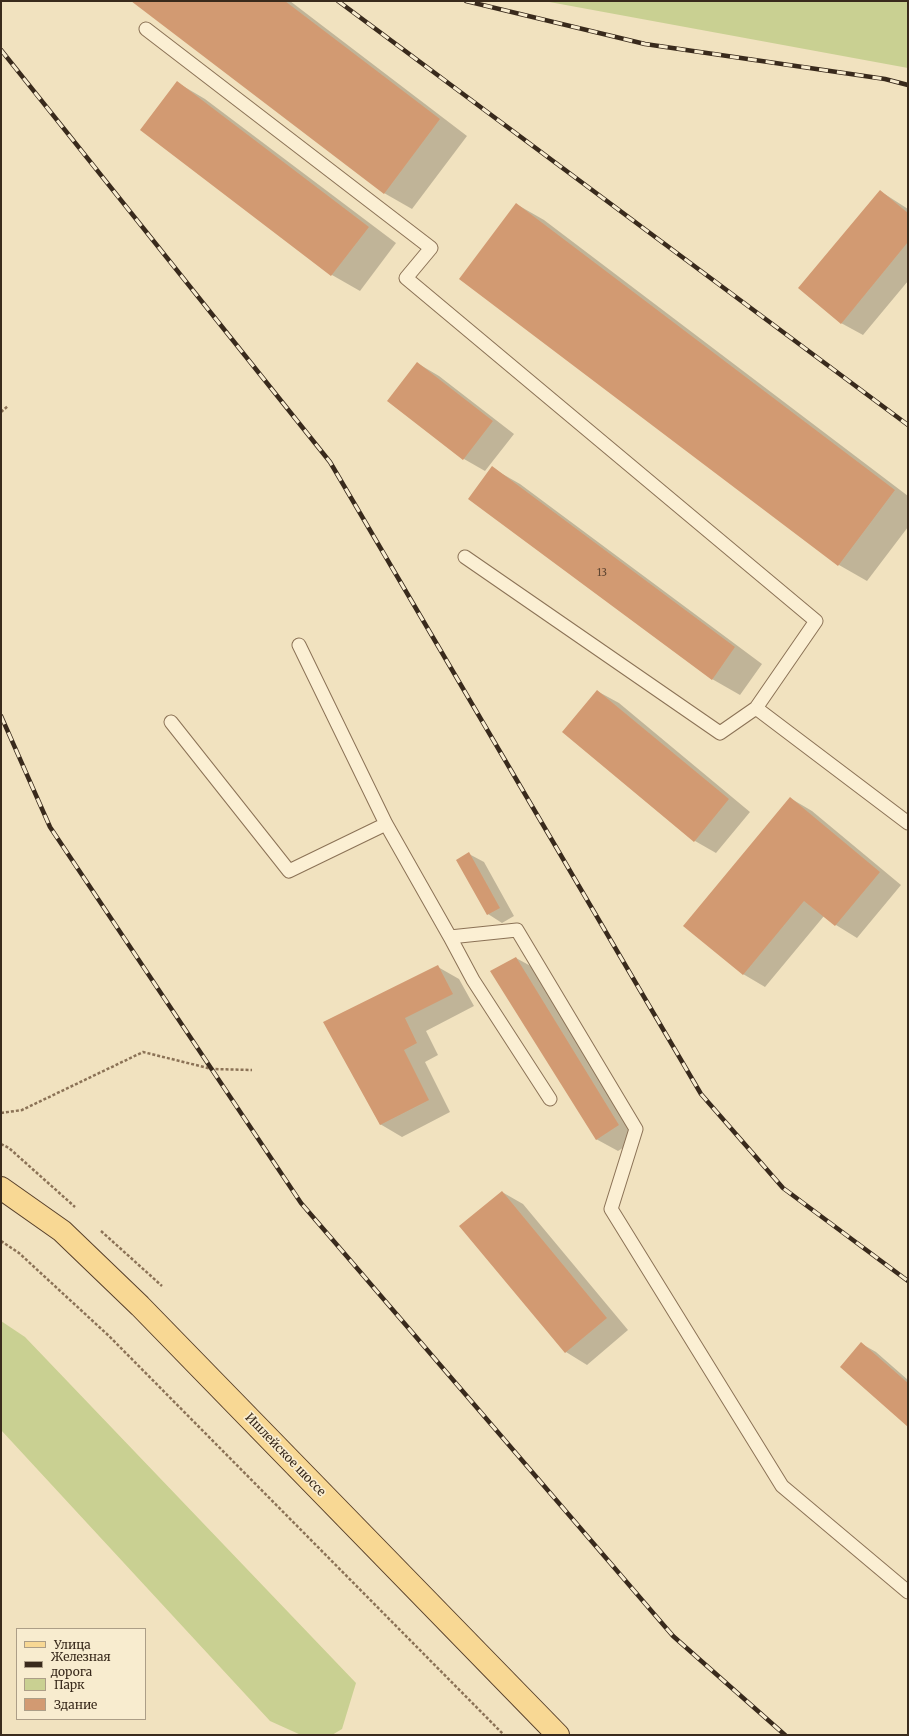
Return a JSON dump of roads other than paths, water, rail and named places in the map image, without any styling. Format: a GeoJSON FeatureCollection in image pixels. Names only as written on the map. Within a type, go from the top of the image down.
{"type":"FeatureCollection","features":[{"type":"Feature","properties":{"kind":"main road","name":"Ишлейское шоссе"},"geometry":{"type":"LineString","coordinates":[[1,1188],[62,1231],[140,1306],[558,1735]]}},
{"type":"Feature","properties":{"kind":"lane"},"geometry":{"type":"LineString","coordinates":[[146,29],[431,248],[406,278],[816,621],[756,708],[720,733],[465,557]]}},
{"type":"Feature","properties":{"kind":"lane"},"geometry":{"type":"LineString","coordinates":[[299,645],[386,824],[473,980],[550,1099]]}},
{"type":"Feature","properties":{"kind":"lane"},"geometry":{"type":"LineString","coordinates":[[756,708],[908,823]]}},
{"type":"Feature","properties":{"kind":"lane"},"geometry":{"type":"LineString","coordinates":[[171,722],[289,871],[386,824]]}},
{"type":"Feature","properties":{"kind":"lane"},"geometry":{"type":"LineString","coordinates":[[450,937],[517,930],[636,1129],[611,1209],[782,1486],[908,1592]]}},
{"type":"Feature","properties":{"kind":"railway"},"geometry":{"type":"LineString","coordinates":[[338,1],[908,425]]}},
{"type":"Feature","properties":{"kind":"railway"},"geometry":{"type":"LineString","coordinates":[[466,1],[645,44],[885,79],[908,85]]}},
{"type":"Feature","properties":{"kind":"railway"},"geometry":{"type":"LineString","coordinates":[[1,50],[330,462],[701,1094],[783,1188],[908,1281]]}},
{"type":"Feature","properties":{"kind":"railway"},"geometry":{"type":"LineString","coordinates":[[1,716],[50,827],[301,1203],[673,1636],[785,1735]]}}]}
